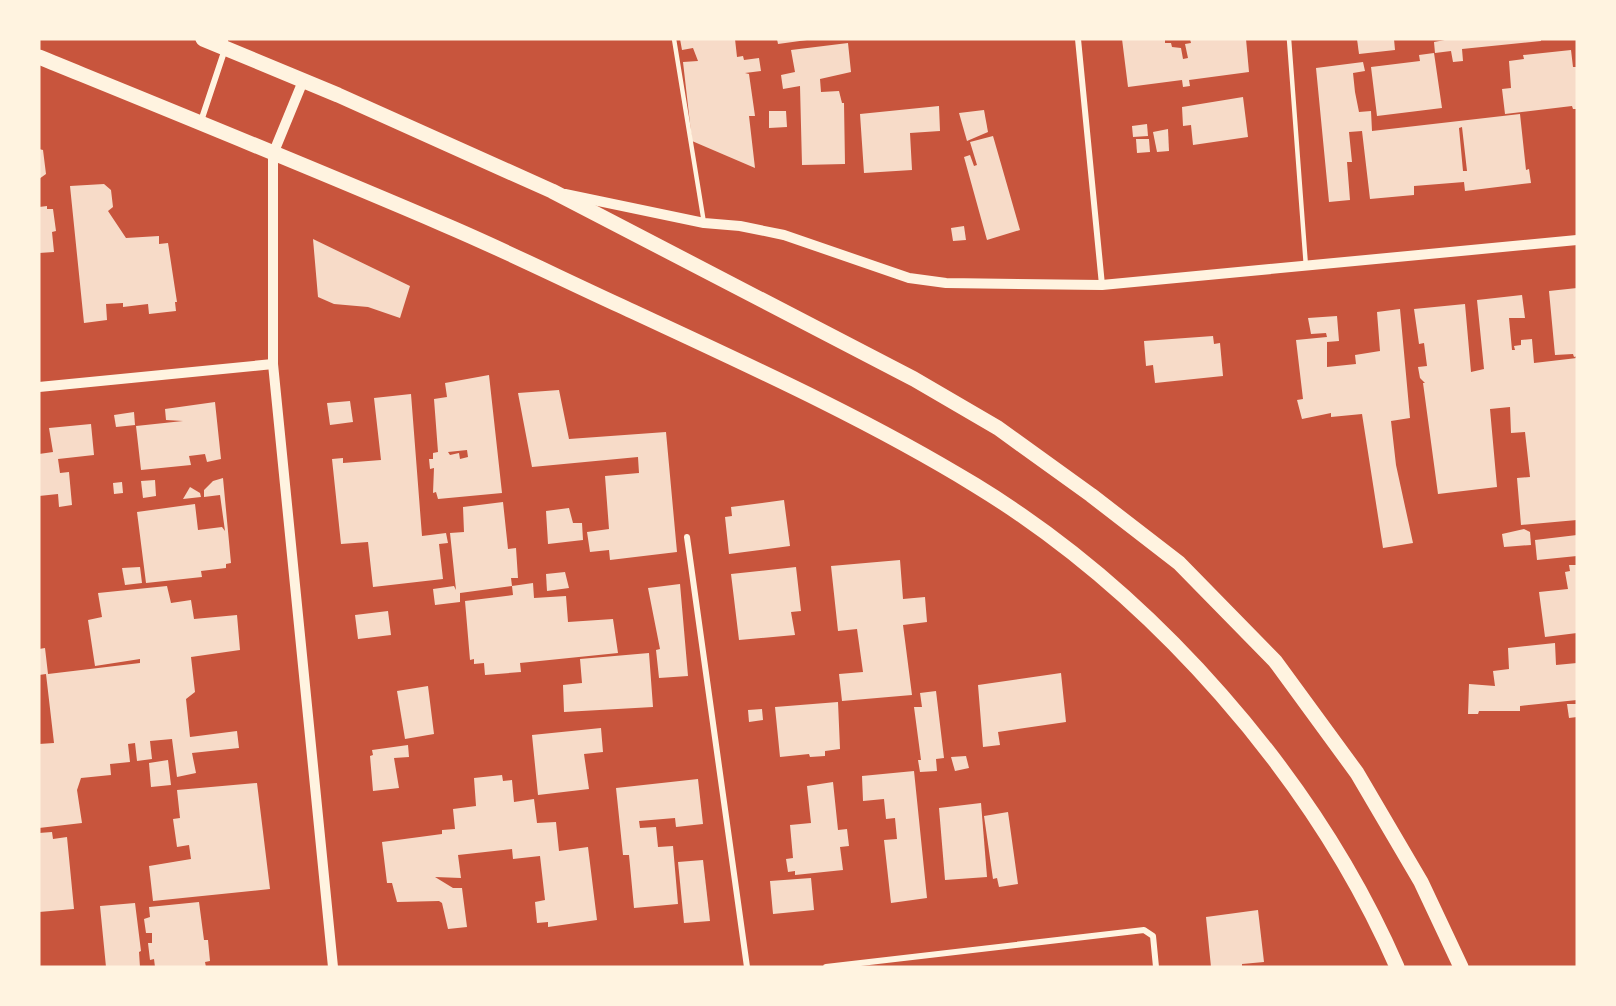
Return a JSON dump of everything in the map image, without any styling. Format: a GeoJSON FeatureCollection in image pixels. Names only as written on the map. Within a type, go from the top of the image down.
{"type":"FeatureCollection","features":[{"type":"Feature","properties":{"kind":"main road"},"geometry":{"type":"LineString","coordinates":[[203,39],[225,44],[552,191],[914,379],[998,428],[1179,563],[1275,662],[1357,773],[1421,882],[1461,967]]}},
{"type":"Feature","properties":{"kind":"main road"},"geometry":{"type":"LineString","coordinates":[[39,57],[448,226],[865,422],[978,486],[1117,588],[1182,653],[1273,757],[1337,851],[1396,967]]}},
{"type":"Feature","properties":{"kind":"street"},"geometry":{"type":"LineString","coordinates":[[1078,39],[1102,285]]}},
{"type":"Feature","properties":{"kind":"street"},"geometry":{"type":"LineString","coordinates":[[200,123],[225,44]]}},
{"type":"Feature","properties":{"kind":"street"},"geometry":{"type":"LineString","coordinates":[[303,81],[273,154],[273,364],[333,967]]}},
{"type":"Feature","properties":{"kind":"street"},"geometry":{"type":"LineString","coordinates":[[552,191],[704,223],[740,226],[784,235],[909,278],[946,283],[1102,285],[1577,240]]}},
{"type":"Feature","properties":{"kind":"street"},"geometry":{"type":"LineString","coordinates":[[39,387],[273,364]]}},
{"type":"Feature","properties":{"kind":"street"},"geometry":{"type":"LineString","coordinates":[[687,537],[747,967]]}},
{"type":"Feature","properties":{"kind":"street"},"geometry":{"type":"LineString","coordinates":[[826,967],[1144,930],[1149,931],[1153,936],[1156,967]]}},
{"type":"Feature","properties":{"kind":"lane"},"geometry":{"type":"LineString","coordinates":[[674,39],[704,223]]}},
{"type":"Feature","properties":{"kind":"lane"},"geometry":{"type":"LineString","coordinates":[[1289,39],[1306,267]]}},
{"type":"Feature","properties":{"kind":"building"},"geometry":{"type":"Polygon","coordinates":[[[680,39],[735,39],[737,57],[743,56],[744,60],[759,58],[761,71],[745,73],[749,74],[755,116],[749,116],[755,168],[692,141],[683,62],[698,61],[693,48],[682,50],[680,39]]]}},
{"type":"Feature","properties":{"kind":"building"},"geometry":{"type":"Polygon","coordinates":[[[777,39],[807,39],[807,40],[778,44],[777,39]]]}},
{"type":"Feature","properties":{"kind":"building"},"geometry":{"type":"Polygon","coordinates":[[[1122,39],[1165,39],[1165,43],[1171,43],[1172,47],[1181,48],[1183,59],[1188,58],[1185,44],[1191,43],[1190,39],[1246,39],[1249,72],[1189,80],[1190,86],[1183,87],[1182,80],[1128,87],[1122,39]]]}},
{"type":"Feature","properties":{"kind":"building"},"geometry":{"type":"Polygon","coordinates":[[[1357,39],[1394,39],[1395,50],[1359,54],[1357,39]]]}},
{"type":"Feature","properties":{"kind":"building"},"geometry":{"type":"Polygon","coordinates":[[[1450,39],[1541,39],[1541,41],[1462,49],[1463,61],[1453,62],[1451,51],[1435,53],[1434,42],[1450,39]]]}},
{"type":"Feature","properties":{"kind":"building"},"geometry":{"type":"Polygon","coordinates":[[[848,43],[851,72],[820,79],[821,92],[839,91],[842,103],[844,103],[845,164],[802,165],[800,86],[783,89],[781,75],[795,72],[791,50],[848,43]]]}},
{"type":"Feature","properties":{"kind":"building"},"geometry":{"type":"Polygon","coordinates":[[[1571,50],[1573,67],[1577,67],[1577,109],[1573,109],[1572,106],[1505,114],[1502,89],[1511,88],[1509,61],[1524,59],[1523,55],[1571,50]]]}},
{"type":"Feature","properties":{"kind":"building"},"geometry":{"type":"Polygon","coordinates":[[[1434,53],[1442,108],[1377,116],[1371,67],[1420,61],[1419,55],[1434,53]]]}},
{"type":"Feature","properties":{"kind":"building"},"geometry":{"type":"Polygon","coordinates":[[[1363,62],[1365,71],[1353,73],[1355,92],[1359,112],[1371,111],[1372,131],[1520,114],[1526,170],[1529,169],[1531,183],[1465,191],[1464,182],[1414,186],[1414,195],[1370,199],[1362,131],[1349,132],[1352,162],[1347,162],[1350,200],[1329,202],[1316,68],[1363,62]],[[1462,127],[1459,128],[1463,171],[1467,171],[1462,127]]]}},
{"type":"Feature","properties":{"kind":"building"},"geometry":{"type":"Polygon","coordinates":[[[1243,97],[1248,137],[1193,145],[1191,125],[1183,126],[1182,107],[1243,97]]]}},
{"type":"Feature","properties":{"kind":"building"},"geometry":{"type":"Polygon","coordinates":[[[939,106],[940,131],[910,133],[912,170],[864,173],[860,114],[939,106]]]}},
{"type":"Feature","properties":{"kind":"building"},"geometry":{"type":"Polygon","coordinates":[[[984,110],[988,132],[967,141],[959,113],[984,110]]]}},
{"type":"Feature","properties":{"kind":"building"},"geometry":{"type":"Polygon","coordinates":[[[769,111],[786,111],[787,127],[769,128],[769,111]]]}},
{"type":"Feature","properties":{"kind":"building"},"geometry":{"type":"Polygon","coordinates":[[[1147,124],[1148,136],[1133,137],[1132,126],[1147,124]]]}},
{"type":"Feature","properties":{"kind":"building"},"geometry":{"type":"Polygon","coordinates":[[[1168,129],[1169,151],[1157,152],[1153,132],[1168,129]]]}},
{"type":"Feature","properties":{"kind":"building"},"geometry":{"type":"Polygon","coordinates":[[[993,136],[1020,230],[987,240],[964,157],[970,155],[974,166],[977,165],[970,142],[993,136]]]}},
{"type":"Feature","properties":{"kind":"building"},"geometry":{"type":"Polygon","coordinates":[[[1136,139],[1149,139],[1150,152],[1137,153],[1136,139]]]}},
{"type":"Feature","properties":{"kind":"building"},"geometry":{"type":"Polygon","coordinates":[[[39,149],[43,150],[46,174],[39,179],[39,149]]]}},
{"type":"Feature","properties":{"kind":"building"},"geometry":{"type":"Polygon","coordinates":[[[104,184],[111,190],[113,207],[108,211],[126,238],[159,236],[159,244],[168,243],[177,302],[175,302],[176,311],[149,314],[148,304],[123,307],[123,303],[106,304],[107,320],[84,323],[70,186],[104,184]]]}},
{"type":"Feature","properties":{"kind":"building"},"geometry":{"type":"Polygon","coordinates":[[[47,206],[47,209],[53,209],[56,231],[52,232],[54,252],[39,253],[39,207],[47,206]]]}},
{"type":"Feature","properties":{"kind":"building"},"geometry":{"type":"Polygon","coordinates":[[[964,226],[966,240],[953,241],[951,228],[964,226]]]}},
{"type":"Feature","properties":{"kind":"building"},"geometry":{"type":"Polygon","coordinates":[[[313,239],[410,286],[400,318],[368,307],[334,304],[318,297],[313,239]]]}},
{"type":"Feature","properties":{"kind":"building"},"geometry":{"type":"Polygon","coordinates":[[[1577,288],[1577,356],[1574,357],[1573,354],[1555,355],[1549,291],[1577,288]]]}},
{"type":"Feature","properties":{"kind":"building"},"geometry":{"type":"Polygon","coordinates":[[[1522,295],[1525,318],[1509,318],[1512,350],[1515,350],[1514,346],[1521,345],[1521,340],[1532,339],[1534,363],[1577,358],[1577,520],[1521,525],[1517,478],[1530,477],[1525,432],[1511,433],[1510,407],[1490,409],[1497,487],[1438,494],[1423,383],[1425,383],[1420,378],[1418,367],[1427,366],[1424,343],[1419,344],[1414,309],[1465,304],[1471,372],[1484,369],[1477,300],[1522,295]]]}},
{"type":"Feature","properties":{"kind":"building"},"geometry":{"type":"Polygon","coordinates":[[[1400,309],[1410,418],[1391,421],[1396,465],[1413,543],[1383,548],[1362,414],[1331,417],[1331,413],[1302,419],[1297,400],[1303,399],[1296,340],[1327,337],[1326,333],[1311,334],[1308,318],[1337,316],[1339,341],[1327,342],[1327,367],[1356,364],[1355,355],[1380,351],[1377,312],[1400,309]]]}},
{"type":"Feature","properties":{"kind":"building"},"geometry":{"type":"Polygon","coordinates":[[[1213,336],[1214,344],[1220,343],[1223,376],[1155,383],[1153,365],[1146,366],[1144,341],[1213,336]]]}},
{"type":"Feature","properties":{"kind":"building"},"geometry":{"type":"Polygon","coordinates":[[[489,375],[502,493],[438,499],[436,492],[433,493],[434,468],[430,469],[429,459],[433,459],[433,453],[438,452],[434,399],[447,397],[445,383],[489,375]],[[467,450],[448,452],[450,455],[459,453],[460,459],[468,457],[467,450]]]}},
{"type":"Feature","properties":{"kind":"building"},"geometry":{"type":"Polygon","coordinates":[[[559,390],[569,439],[666,432],[677,552],[610,560],[609,550],[590,552],[587,532],[609,529],[605,476],[639,473],[638,457],[532,467],[518,393],[559,390]]]}},
{"type":"Feature","properties":{"kind":"building"},"geometry":{"type":"Polygon","coordinates":[[[411,394],[422,536],[446,533],[448,543],[439,544],[443,579],[373,587],[368,542],[341,544],[332,459],[343,458],[343,463],[381,460],[374,398],[411,394]]]}},
{"type":"Feature","properties":{"kind":"building"},"geometry":{"type":"Polygon","coordinates":[[[350,401],[353,422],[330,425],[327,403],[350,401]]]}},
{"type":"Feature","properties":{"kind":"building"},"geometry":{"type":"Polygon","coordinates":[[[215,402],[221,459],[207,462],[205,454],[189,456],[191,465],[141,470],[136,426],[183,421],[166,420],[165,409],[215,402]]]}},
{"type":"Feature","properties":{"kind":"building"},"geometry":{"type":"Polygon","coordinates":[[[134,412],[135,425],[116,427],[114,415],[134,412]]]}},
{"type":"Feature","properties":{"kind":"building"},"geometry":{"type":"Polygon","coordinates":[[[91,424],[94,455],[58,459],[60,473],[69,472],[72,505],[59,507],[58,494],[39,496],[39,454],[53,452],[49,428],[91,424]]]}},
{"type":"Feature","properties":{"kind":"building"},"geometry":{"type":"Polygon","coordinates":[[[223,478],[231,563],[226,564],[226,568],[201,571],[202,577],[146,583],[137,512],[195,504],[198,530],[222,527],[225,531],[220,495],[204,497],[204,490],[213,481],[223,478]]]}},
{"type":"Feature","properties":{"kind":"building"},"geometry":{"type":"Polygon","coordinates":[[[155,480],[156,496],[143,498],[141,481],[155,480]]]}},
{"type":"Feature","properties":{"kind":"building"},"geometry":{"type":"Polygon","coordinates":[[[122,482],[123,493],[114,494],[113,483],[122,482]]]}},
{"type":"Feature","properties":{"kind":"building"},"geometry":{"type":"Polygon","coordinates":[[[190,487],[200,493],[201,497],[183,499],[190,487]]]}},
{"type":"Feature","properties":{"kind":"building"},"geometry":{"type":"Polygon","coordinates":[[[784,500],[790,546],[729,554],[725,517],[732,516],[731,507],[784,500]]]}},
{"type":"Feature","properties":{"kind":"building"},"geometry":{"type":"Polygon","coordinates":[[[503,502],[508,549],[516,548],[518,578],[511,578],[512,586],[460,593],[460,602],[435,605],[433,589],[454,586],[456,590],[450,533],[464,532],[463,507],[503,502]]]}},
{"type":"Feature","properties":{"kind":"building"},"geometry":{"type":"Polygon","coordinates":[[[569,508],[573,523],[582,523],[583,540],[548,544],[546,511],[569,508]]]}},
{"type":"Feature","properties":{"kind":"building"},"geometry":{"type":"Polygon","coordinates":[[[1524,529],[1530,532],[1531,545],[1504,547],[1502,534],[1524,529]]]}},
{"type":"Feature","properties":{"kind":"building"},"geometry":{"type":"Polygon","coordinates":[[[1577,535],[1577,556],[1537,560],[1535,540],[1577,535]]]}},
{"type":"Feature","properties":{"kind":"building"},"geometry":{"type":"Polygon","coordinates":[[[900,560],[903,599],[925,597],[927,622],[903,625],[912,695],[842,701],[839,674],[863,672],[857,629],[838,631],[831,566],[900,560]]]}},
{"type":"Feature","properties":{"kind":"building"},"geometry":{"type":"Polygon","coordinates":[[[1569,565],[1577,565],[1577,633],[1545,637],[1539,592],[1568,589],[1565,572],[1570,571],[1569,565]]]}},
{"type":"Feature","properties":{"kind":"building"},"geometry":{"type":"Polygon","coordinates":[[[140,567],[142,583],[125,585],[122,568],[140,567]]]}},
{"type":"Feature","properties":{"kind":"building"},"geometry":{"type":"Polygon","coordinates":[[[796,567],[801,611],[791,612],[795,635],[739,640],[731,574],[796,567]]]}},
{"type":"Feature","properties":{"kind":"building"},"geometry":{"type":"Polygon","coordinates":[[[565,572],[569,588],[547,591],[546,574],[565,572]]]}},
{"type":"Feature","properties":{"kind":"building"},"geometry":{"type":"Polygon","coordinates":[[[533,583],[534,598],[566,596],[568,622],[613,619],[618,653],[520,663],[521,672],[485,675],[484,663],[474,664],[474,659],[470,660],[465,601],[513,595],[512,586],[533,583]]]}},
{"type":"Feature","properties":{"kind":"building"},"geometry":{"type":"Polygon","coordinates":[[[680,584],[688,676],[659,678],[656,650],[660,649],[648,588],[680,584]]]}},
{"type":"Feature","properties":{"kind":"building"},"geometry":{"type":"Polygon","coordinates":[[[167,586],[171,603],[191,600],[194,619],[237,615],[240,650],[191,657],[195,692],[186,699],[190,737],[237,731],[239,748],[192,753],[196,773],[177,777],[172,739],[150,741],[152,759],[137,761],[135,743],[128,744],[130,762],[110,764],[111,775],[81,778],[77,790],[82,823],[39,828],[39,744],[54,743],[46,674],[39,675],[39,649],[45,648],[48,674],[140,663],[140,659],[95,666],[88,620],[102,617],[98,593],[167,586]]]}},
{"type":"Feature","properties":{"kind":"building"},"geometry":{"type":"Polygon","coordinates":[[[388,611],[391,635],[358,639],[355,615],[388,611]]]}},
{"type":"Feature","properties":{"kind":"building"},"geometry":{"type":"Polygon","coordinates":[[[1555,643],[1556,665],[1577,663],[1577,700],[1520,706],[1520,711],[1479,711],[1478,714],[1468,714],[1469,684],[1495,686],[1493,671],[1509,669],[1508,648],[1555,643]]]}},
{"type":"Feature","properties":{"kind":"building"},"geometry":{"type":"Polygon","coordinates":[[[649,653],[653,707],[564,712],[563,685],[582,683],[580,659],[649,653]]]}},
{"type":"Feature","properties":{"kind":"building"},"geometry":{"type":"Polygon","coordinates":[[[1061,673],[1066,722],[998,732],[1000,745],[983,747],[978,685],[1061,673]]]}},
{"type":"Feature","properties":{"kind":"building"},"geometry":{"type":"Polygon","coordinates":[[[428,686],[434,734],[405,739],[397,691],[428,686]]]}},
{"type":"Feature","properties":{"kind":"building"},"geometry":{"type":"Polygon","coordinates":[[[936,691],[944,758],[936,759],[937,771],[920,772],[918,760],[921,760],[914,707],[922,707],[920,693],[936,691]]]}},
{"type":"Feature","properties":{"kind":"building"},"geometry":{"type":"Polygon","coordinates":[[[838,702],[840,749],[825,751],[825,756],[810,757],[809,754],[780,757],[775,707],[838,702]]]}},
{"type":"Feature","properties":{"kind":"building"},"geometry":{"type":"Polygon","coordinates":[[[1567,704],[1577,704],[1577,717],[1569,718],[1567,704]]]}},
{"type":"Feature","properties":{"kind":"building"},"geometry":{"type":"Polygon","coordinates":[[[762,709],[763,720],[749,722],[748,710],[762,709]]]}},
{"type":"Feature","properties":{"kind":"building"},"geometry":{"type":"Polygon","coordinates":[[[601,728],[603,752],[584,754],[589,789],[538,795],[532,735],[601,728]]]}},
{"type":"Feature","properties":{"kind":"building"},"geometry":{"type":"Polygon","coordinates":[[[408,745],[409,757],[394,758],[399,788],[373,791],[370,756],[373,755],[372,750],[408,745]]]}},
{"type":"Feature","properties":{"kind":"building"},"geometry":{"type":"Polygon","coordinates":[[[966,756],[969,768],[955,771],[951,757],[966,756]]]}},
{"type":"Feature","properties":{"kind":"building"},"geometry":{"type":"Polygon","coordinates":[[[168,760],[171,785],[151,787],[149,763],[168,760]]]}},
{"type":"Feature","properties":{"kind":"building"},"geometry":{"type":"Polygon","coordinates":[[[914,771],[927,898],[891,903],[884,840],[897,839],[895,818],[886,819],[884,799],[863,801],[862,776],[914,771]]]}},
{"type":"Feature","properties":{"kind":"building"},"geometry":{"type":"Polygon","coordinates":[[[502,775],[503,781],[512,780],[514,802],[534,799],[537,823],[556,822],[559,851],[588,847],[597,920],[548,927],[548,922],[537,923],[535,902],[545,900],[540,856],[513,859],[512,849],[458,855],[461,878],[435,877],[453,888],[462,888],[467,927],[448,929],[442,903],[439,901],[397,902],[392,883],[387,883],[382,842],[442,834],[442,830],[455,829],[453,809],[476,806],[474,778],[502,775]]]}},
{"type":"Feature","properties":{"kind":"building"},"geometry":{"type":"Polygon","coordinates":[[[698,779],[703,824],[676,827],[675,818],[639,821],[640,828],[656,827],[658,847],[673,846],[678,904],[634,908],[629,855],[623,855],[616,788],[698,779]]]}},
{"type":"Feature","properties":{"kind":"building"},"geometry":{"type":"Polygon","coordinates":[[[833,782],[838,830],[847,829],[849,846],[840,847],[843,870],[795,875],[795,871],[788,872],[786,859],[793,858],[790,825],[811,823],[807,786],[833,782]]]}},
{"type":"Feature","properties":{"kind":"building"},"geometry":{"type":"Polygon","coordinates":[[[257,783],[270,889],[153,901],[149,866],[191,859],[189,845],[177,847],[173,819],[180,818],[177,790],[257,783]]]}},
{"type":"Feature","properties":{"kind":"building"},"geometry":{"type":"Polygon","coordinates":[[[981,803],[987,877],[945,880],[939,808],[981,803]]]}},
{"type":"Feature","properties":{"kind":"building"},"geometry":{"type":"Polygon","coordinates":[[[1008,812],[1018,884],[999,887],[997,878],[993,879],[984,816],[1008,812]]]}},
{"type":"Feature","properties":{"kind":"building"},"geometry":{"type":"Polygon","coordinates":[[[52,832],[53,839],[67,837],[74,909],[39,912],[39,833],[52,832]]]}},
{"type":"Feature","properties":{"kind":"building"},"geometry":{"type":"Polygon","coordinates":[[[703,860],[710,921],[684,923],[678,862],[703,860]]]}},
{"type":"Feature","properties":{"kind":"building"},"geometry":{"type":"Polygon","coordinates":[[[811,878],[814,910],[773,914],[770,881],[811,878]]]}},
{"type":"Feature","properties":{"kind":"building"},"geometry":{"type":"Polygon","coordinates":[[[199,902],[204,940],[208,940],[210,961],[205,962],[206,967],[155,967],[154,959],[150,960],[148,943],[152,943],[152,933],[146,933],[144,919],[150,917],[149,907],[199,902]]]}},
{"type":"Feature","properties":{"kind":"building"},"geometry":{"type":"Polygon","coordinates":[[[135,903],[141,951],[139,952],[140,967],[106,967],[100,906],[135,903]]]}},
{"type":"Feature","properties":{"kind":"building"},"geometry":{"type":"Polygon","coordinates":[[[1258,910],[1264,962],[1242,964],[1242,967],[1211,967],[1206,917],[1258,910]]]}}]}
